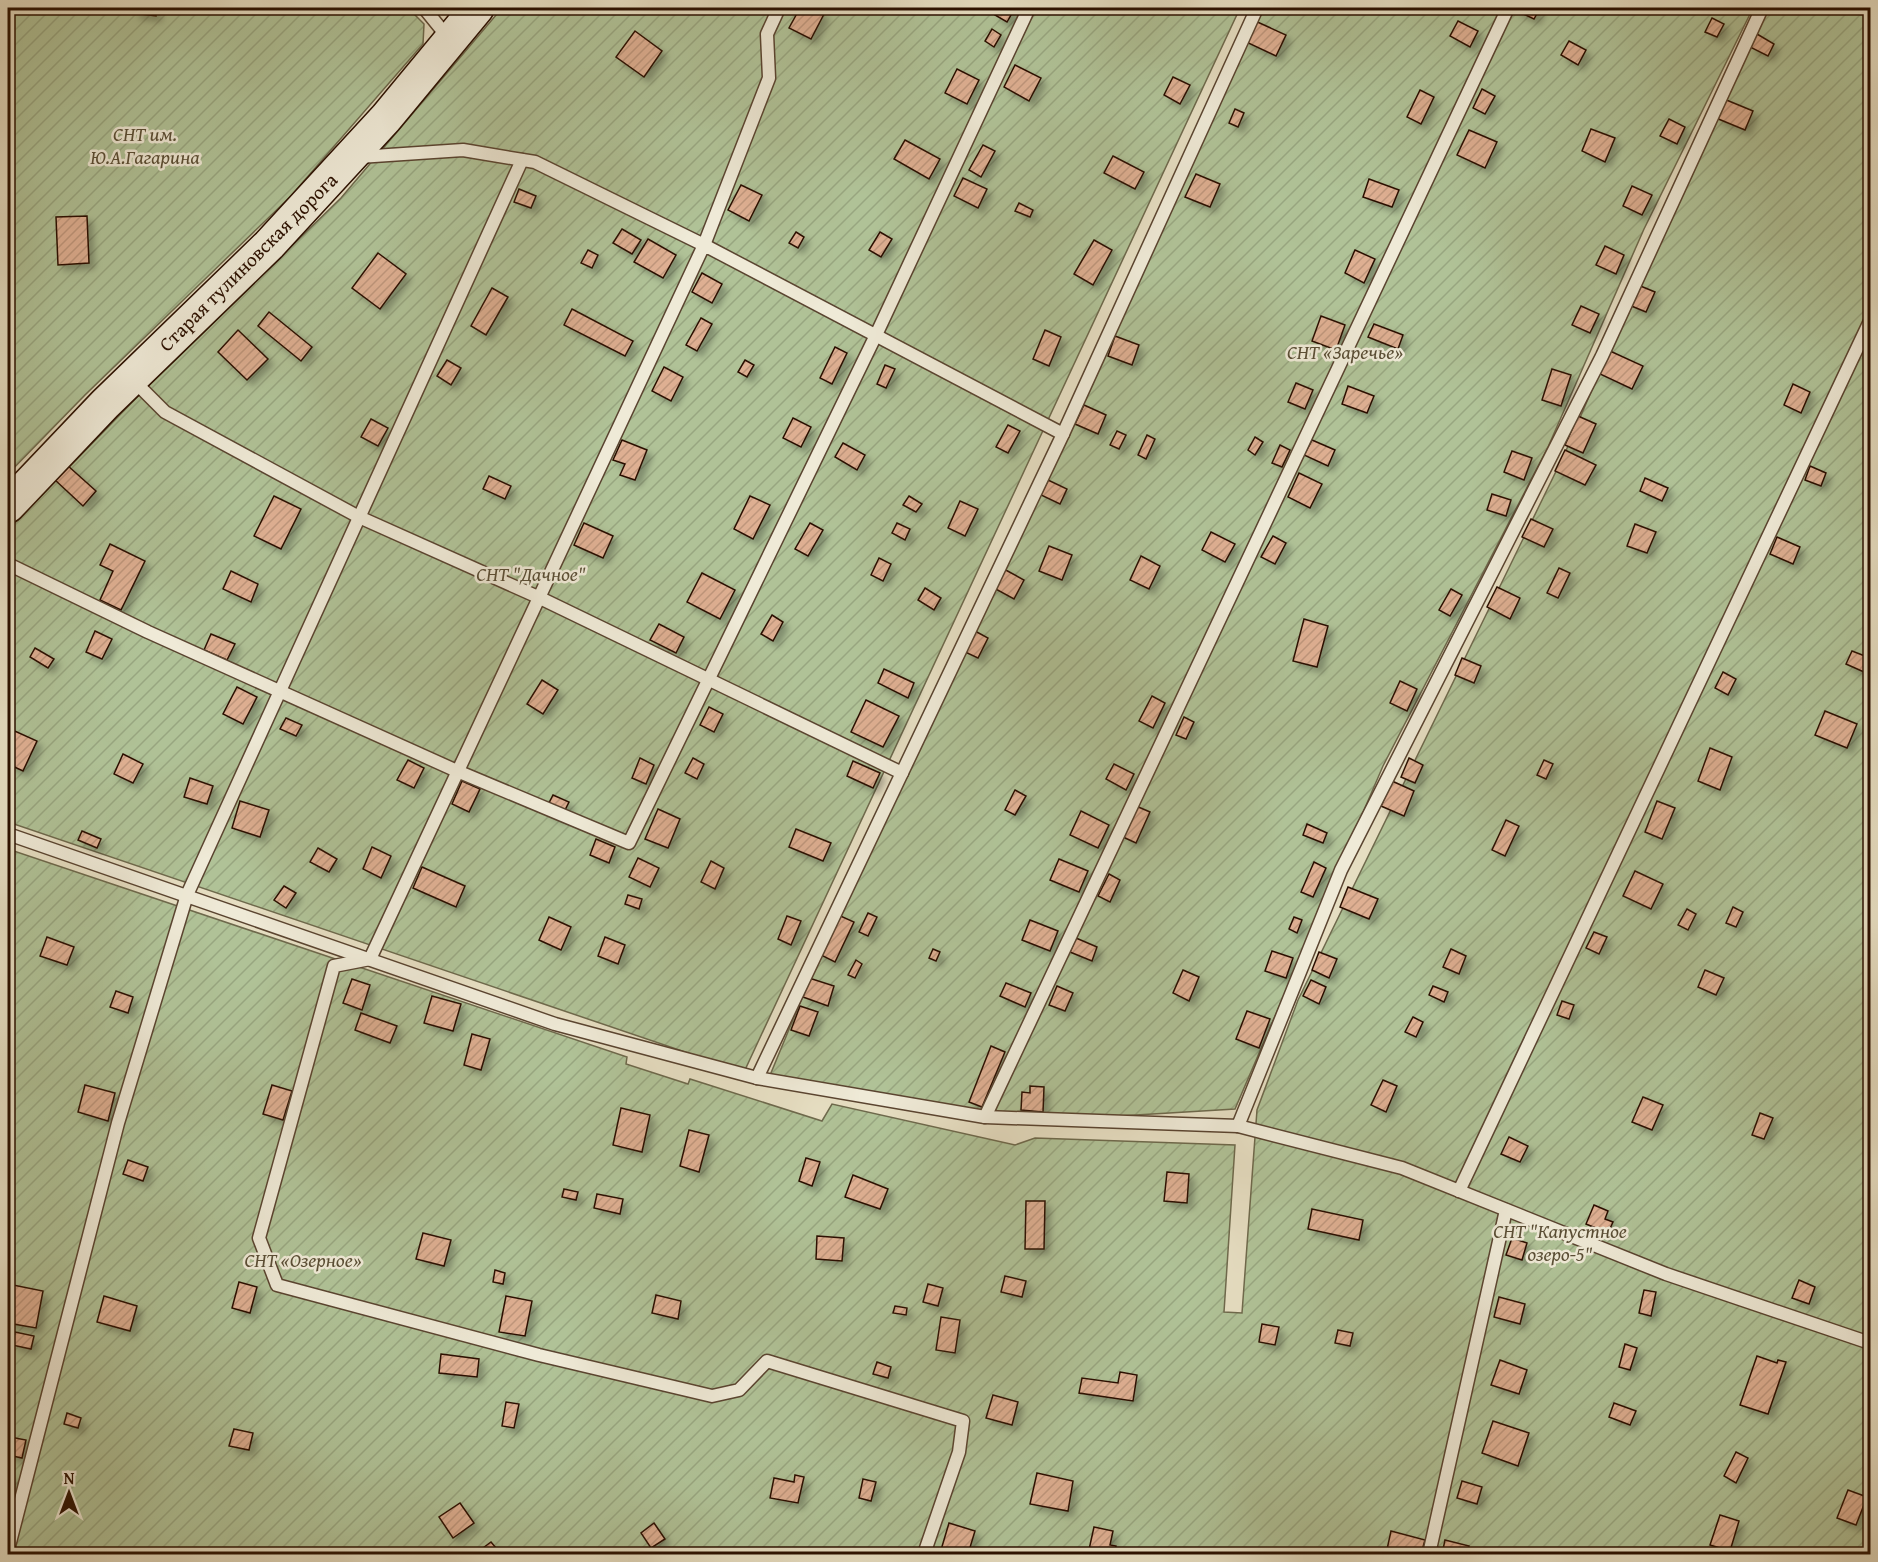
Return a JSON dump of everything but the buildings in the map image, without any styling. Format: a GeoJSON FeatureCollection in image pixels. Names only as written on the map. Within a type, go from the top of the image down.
{"type":"FeatureCollection","features":[{"type":"Feature","properties":{"kind":"street","name":"Старая тулиновская дорога"},"geometry":{"type":"LineString","coordinates":[[8,506],[131,378],[269,245],[349,158],[477,8]]}},
{"type":"Feature","properties":{"kind":"lane"},"geometry":{"type":"LineString","coordinates":[[424,8],[451,40]]}},
{"type":"Feature","properties":{"kind":"lane"},"geometry":{"type":"LineString","coordinates":[[370,959],[704,245],[769,78],[767,34],[779,8]]}},
{"type":"Feature","properties":{"kind":"lane"},"geometry":{"type":"LineString","coordinates":[[8,564],[148,632],[458,771],[630,843],[876,335],[1029,8]]}},
{"type":"Feature","properties":{"kind":"lane"},"geometry":{"type":"LineString","coordinates":[[757,1078],[1063,434],[1257,8]]}},
{"type":"Feature","properties":{"kind":"lane"},"geometry":{"type":"LineString","coordinates":[[985,1118],[1508,8]]}},
{"type":"Feature","properties":{"kind":"lane"},"geometry":{"type":"LineString","coordinates":[[1238,1126],[1341,870],[1602,356],[1762,8]]}},
{"type":"Feature","properties":{"kind":"lane"},"geometry":{"type":"LineString","coordinates":[[349,158],[463,150],[535,162],[704,245],[1063,434]]}},
{"type":"Feature","properties":{"kind":"lane"},"geometry":{"type":"LineString","coordinates":[[8,1550],[118,1123],[187,895],[522,160]]}},
{"type":"Feature","properties":{"kind":"lane"},"geometry":{"type":"LineString","coordinates":[[1459,1191],[1870,321]]}},
{"type":"Feature","properties":{"kind":"lane"},"geometry":{"type":"LineString","coordinates":[[131,378],[165,412],[359,517],[538,597],[902,773]]}},
{"type":"Feature","properties":{"kind":"lane"},"geometry":{"type":"LineString","coordinates":[[8,834],[555,1024],[757,1078],[985,1118],[1238,1126],[1402,1168],[1666,1274],[1870,1343]]}},
{"type":"Feature","properties":{"kind":"lane"},"geometry":{"type":"LineString","coordinates":[[370,959],[334,966],[259,1238],[277,1285],[539,1356],[712,1396],[739,1390],[767,1360],[963,1421],[960,1452],[924,1554]]}},
{"type":"Feature","properties":{"kind":"lane"},"geometry":{"type":"LineString","coordinates":[[1429,1554],[1506,1210]]}},
{"type":"Feature","properties":{"kind":"green space","name":"СНТ им. Ю.А.Гагарина"},"geometry":{"type":"Polygon","coordinates":[[[8,8],[408,8],[424,24],[423,44],[290,197],[85,395],[8,474],[8,8]]]}},
{"type":"Feature","properties":{"kind":"green space","name":"СНТ \"Дачное\""},"geometry":{"type":"Polygon","coordinates":[[[502,8],[1240,8],[744,1072],[8,822],[8,530],[144,390],[341,198],[502,8]]]}},
{"type":"Feature","properties":{"kind":"green space","name":"СНТ «Заречье»"},"geometry":{"type":"Polygon","coordinates":[[[1260,8],[1753,8],[1644,229],[1548,447],[1383,766],[1235,1109],[1070,1119],[999,1114],[777,1081],[771,1073],[846,891],[1260,8]]]}},
{"type":"Feature","properties":{"kind":"green space"},"geometry":{"type":"Polygon","coordinates":[[[1769,8],[1870,8],[1870,1554],[8,1554],[8,849],[627,1057],[626,1064],[688,1084],[690,1079],[822,1121],[832,1104],[1015,1145],[1035,1138],[1235,1145],[1224,1312],[1242,1313],[1257,1110],[1298,1000],[1565,453],[1637,284],[1738,68],[1769,8]]]}},
{"type":"Feature","properties":{"kind":"park label","name":"СНТ \"Капустное озеро-5\""},"geometry":{"type":"Point","coordinates":[1560,1242]}},
{"type":"Feature","properties":{"kind":"park label","name":"СНТ «Озерное»"},"geometry":{"type":"Point","coordinates":[303,1260]}}]}
